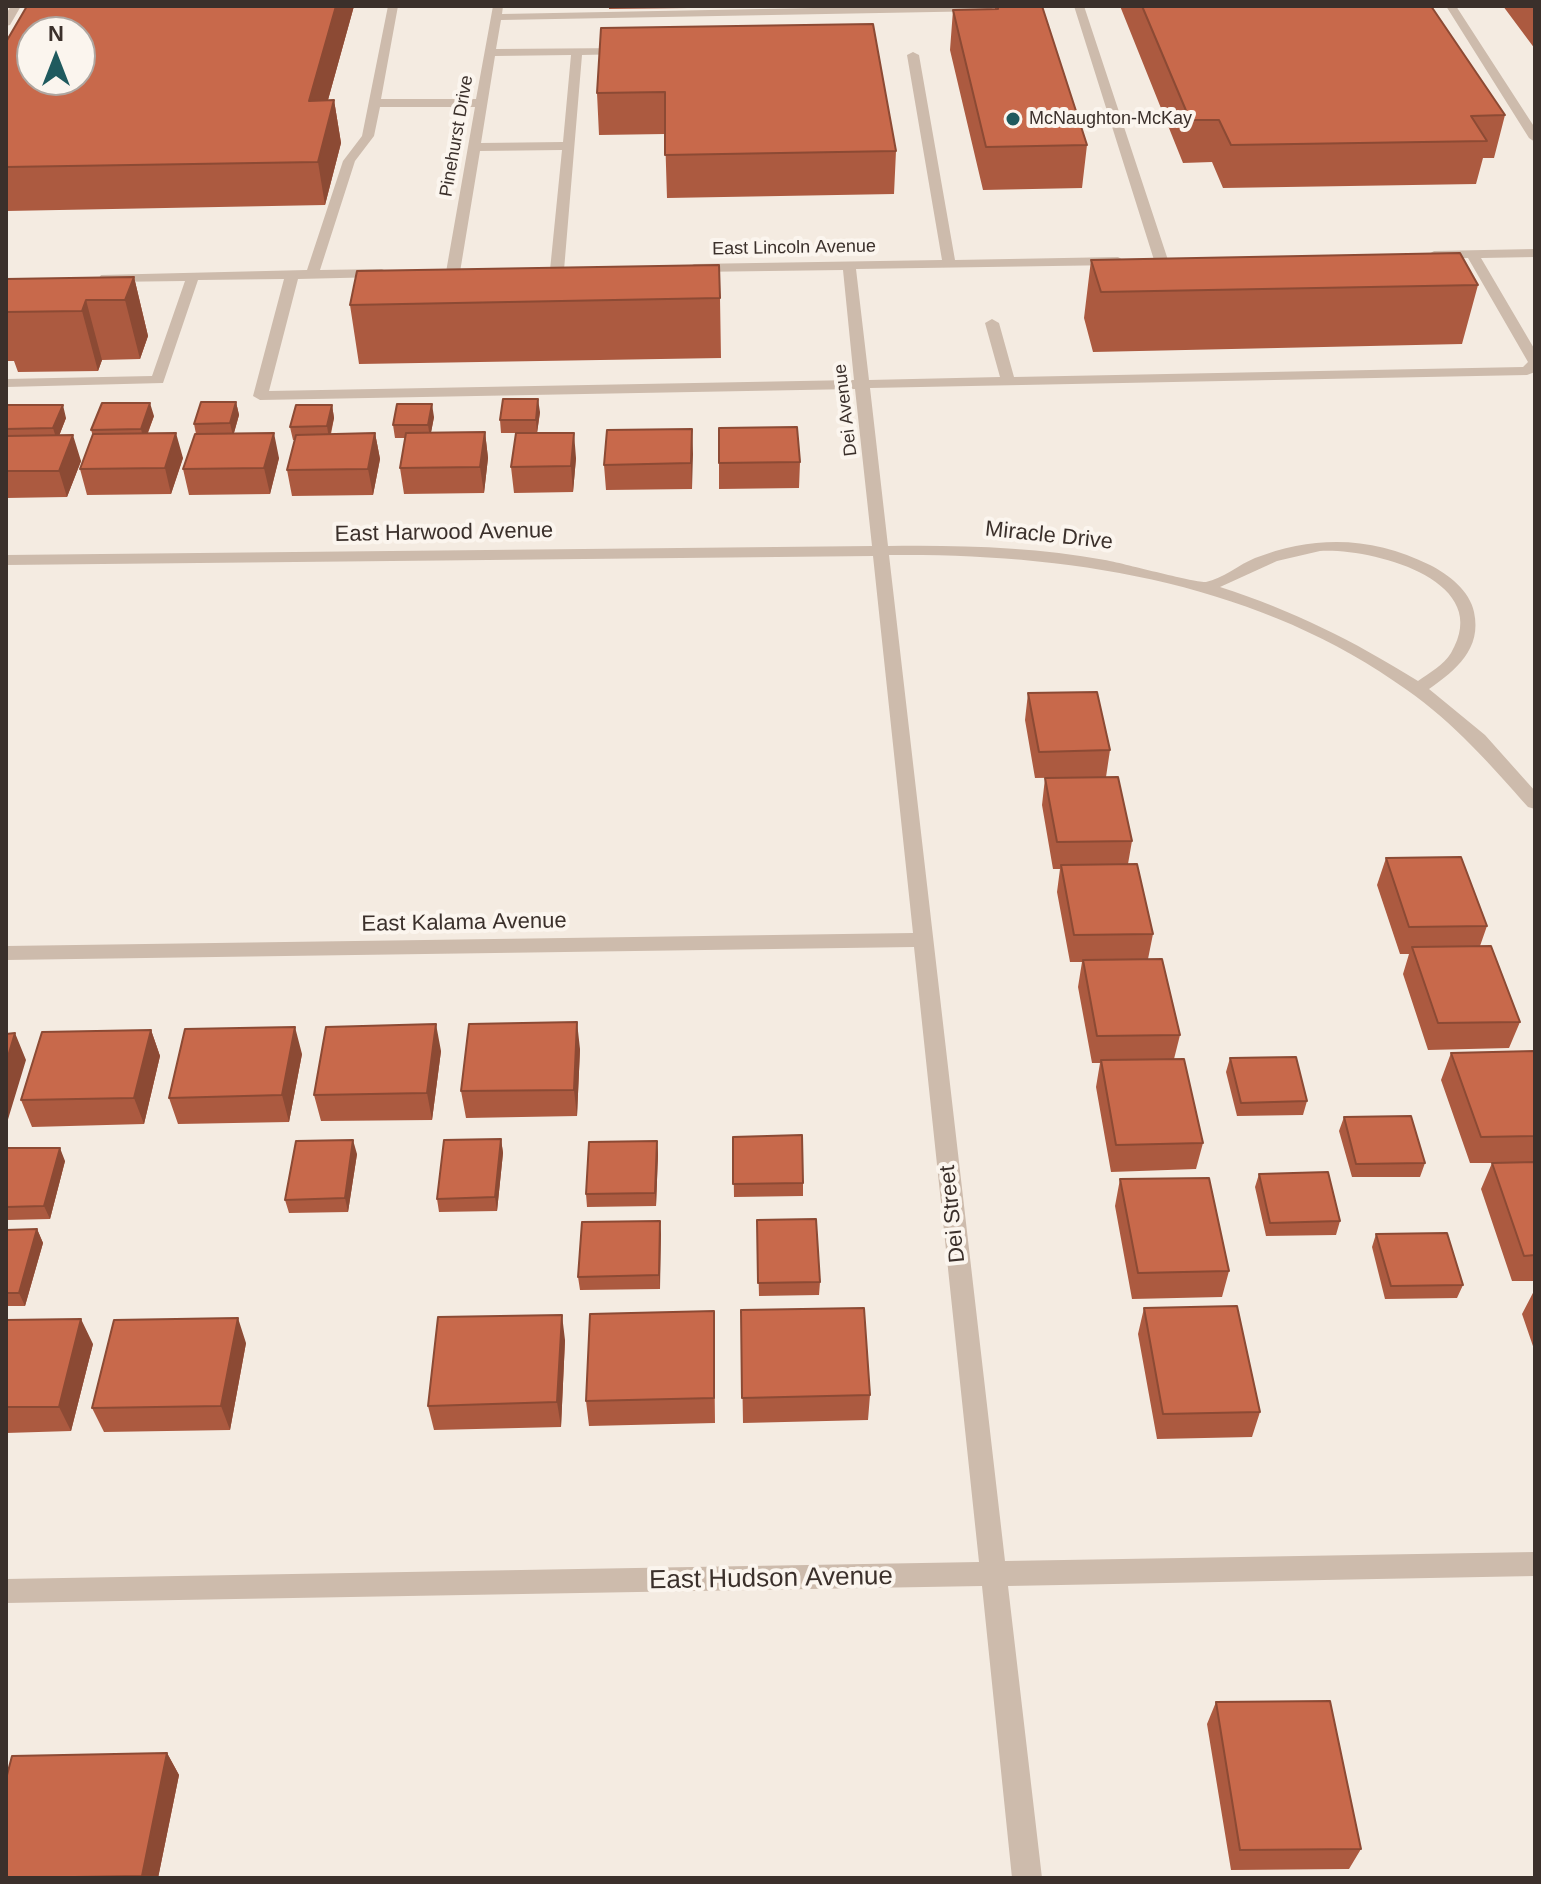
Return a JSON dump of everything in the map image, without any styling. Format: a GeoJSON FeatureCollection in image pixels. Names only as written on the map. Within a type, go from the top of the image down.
{"type":"FeatureCollection","features":[{"type":"Feature","properties":{"kind":"street"},"geometry":{"type":"LineString","coordinates":[[6,23],[16,6]]}},
{"type":"Feature","properties":{"kind":"street"},"geometry":{"type":"LineString","coordinates":[[312,275],[349,161],[368,136],[393,6]]}},
{"type":"Feature","properties":{"kind":"street"},"geometry":{"type":"LineString","coordinates":[[1079,6],[1161,260]]}},
{"type":"Feature","properties":{"kind":"street"},"geometry":{"type":"LineString","coordinates":[[1451,6],[1535,138]]}},
{"type":"Feature","properties":{"kind":"street"},"geometry":{"type":"LineString","coordinates":[[497,11],[988,8]]}},
{"type":"Feature","properties":{"kind":"street","name":"Pinehurst Drive"},"geometry":{"type":"LineString","coordinates":[[437,272],[460,272],[474,147],[497,11]]}},
{"type":"Feature","properties":{"kind":"street"},"geometry":{"type":"LineString","coordinates":[[490,53],[641,51]]}},
{"type":"Feature","properties":{"kind":"street"},"geometry":{"type":"LineString","coordinates":[[572,270],[549,270],[568,146],[577,52]]}},
{"type":"Feature","properties":{"kind":"street"},"geometry":{"type":"LineString","coordinates":[[913,55],[949,263]]}},
{"type":"Feature","properties":{"kind":"street"},"geometry":{"type":"LineString","coordinates":[[374,103],[481,103]]}},
{"type":"Feature","properties":{"kind":"street"},"geometry":{"type":"LineString","coordinates":[[474,147],[568,146]]}},
{"type":"Feature","properties":{"kind":"street"},"geometry":{"type":"LineString","coordinates":[[1425,255],[1535,253]]}},
{"type":"Feature","properties":{"kind":"street"},"geometry":{"type":"LineString","coordinates":[[292,275],[260,396],[1527,371],[1535,363],[1472,254]]}},
{"type":"Feature","properties":{"kind":"street","name":"East Lincoln Avenue"},"geometry":{"type":"LineString","coordinates":[[680,268],[1176,260]]}},
{"type":"Feature","properties":{"kind":"street","name":"Dei Avenue"},"geometry":{"type":"LineString","coordinates":[[849,265],[882,550]]}},
{"type":"Feature","properties":{"kind":"street"},"geometry":{"type":"LineString","coordinates":[[86,278],[391,273]]}},
{"type":"Feature","properties":{"kind":"street"},"geometry":{"type":"LineString","coordinates":[[6,383],[158,380],[193,276]]}},
{"type":"Feature","properties":{"kind":"street"},"geometry":{"type":"LineString","coordinates":[[992,323],[1008,381]]}},
{"type":"Feature","properties":{"kind":"street"},"geometry":{"type":"LineString","coordinates":[[1210,586],[1270,557],[1302,549],[1337,545],[1405,557],[1434,572],[1455,590],[1468,624],[1461,652],[1449,666],[1418,689]]}},
{"type":"Feature","properties":{"kind":"street","name":"East Harwood Avenue"},"geometry":{"type":"LineString","coordinates":[[6,560],[882,550]]}},
{"type":"Feature","properties":{"kind":"street","name":"Miracle Drive"},"geometry":{"type":"LineString","coordinates":[[882,550],[979,550],[1059,555],[1210,586],[1327,635],[1418,689],[1496,757],[1535,803]]}},
{"type":"Feature","properties":{"kind":"street","name":"Dei Street"},"geometry":{"type":"LineString","coordinates":[[882,550],[922,940],[1027,1878]]}},
{"type":"Feature","properties":{"kind":"street","name":"East Kalama Avenue"},"geometry":{"type":"LineString","coordinates":[[6,953],[922,940]]}},
{"type":"Feature","properties":{"kind":"street","name":"East Hudson Avenue"},"geometry":{"type":"LineString","coordinates":[[6,1591],[1535,1564]]}},
{"type":"Feature","properties":{"kind":"building"},"geometry":{"type":"Polygon","coordinates":[[[27,6],[336,6],[309,101],[334,100],[318,162],[6,167],[6,42],[16,25],[16,96],[96,96],[96,16],[21,16],[27,6]]]}},
{"type":"Feature","properties":{"kind":"building","name":"McNaughton-McKay"},"geometry":{"type":"Polygon","coordinates":[[[998,6],[1042,6],[1087,145],[986,147],[953,10],[998,9],[998,6]]]}},
{"type":"Feature","properties":{"kind":"building"},"geometry":{"type":"Polygon","coordinates":[[[1142,6],[1431,6],[1505,115],[1471,116],[1487,141],[1231,145],[1219,120],[1190,120],[1142,6]]]}},
{"type":"Feature","properties":{"kind":"building"},"geometry":{"type":"Polygon","coordinates":[[[873,24],[896,151],[665,155],[665,92],[597,93],[601,28],[873,24]]]}},
{"type":"Feature","properties":{"kind":"building"},"geometry":{"type":"Polygon","coordinates":[[[1460,253],[1478,285],[1101,292],[1091,260],[1460,253]]]}},
{"type":"Feature","properties":{"kind":"building"},"geometry":{"type":"Polygon","coordinates":[[[719,265],[720,298],[350,305],[357,271],[719,265]]]}},
{"type":"Feature","properties":{"kind":"building"},"geometry":{"type":"Polygon","coordinates":[[[134,277],[125,300],[86,300],[82,311],[6,312],[6,279],[134,277]]]}},
{"type":"Feature","properties":{"kind":"building"},"geometry":{"type":"Polygon","coordinates":[[[503,399],[538,399],[536,420],[500,420],[503,399]]]}},
{"type":"Feature","properties":{"kind":"building"},"geometry":{"type":"Polygon","coordinates":[[[201,402],[236,402],[230,423],[194,424],[201,402]]]}},
{"type":"Feature","properties":{"kind":"building"},"geometry":{"type":"Polygon","coordinates":[[[102,403],[150,403],[141,429],[91,430],[102,403]]]}},
{"type":"Feature","properties":{"kind":"building"},"geometry":{"type":"Polygon","coordinates":[[[397,404],[432,404],[428,425],[393,425],[397,404]]]}},
{"type":"Feature","properties":{"kind":"building"},"geometry":{"type":"Polygon","coordinates":[[[6,405],[63,405],[53,428],[6,429],[6,405]]]}},
{"type":"Feature","properties":{"kind":"building"},"geometry":{"type":"Polygon","coordinates":[[[296,405],[332,405],[327,426],[290,427],[296,405]]]}},
{"type":"Feature","properties":{"kind":"building"},"geometry":{"type":"Polygon","coordinates":[[[797,427],[800,462],[719,463],[719,428],[797,427]]]}},
{"type":"Feature","properties":{"kind":"building"},"geometry":{"type":"Polygon","coordinates":[[[692,429],[691,463],[604,465],[607,430],[692,429]]]}},
{"type":"Feature","properties":{"kind":"building"},"geometry":{"type":"Polygon","coordinates":[[[485,432],[480,467],[400,468],[406,433],[485,432]]]}},
{"type":"Feature","properties":{"kind":"building"},"geometry":{"type":"Polygon","coordinates":[[[176,433],[165,468],[80,469],[93,434],[176,433]]]}},
{"type":"Feature","properties":{"kind":"building"},"geometry":{"type":"Polygon","coordinates":[[[274,433],[264,468],[183,469],[195,434],[274,433]]]}},
{"type":"Feature","properties":{"kind":"building"},"geometry":{"type":"Polygon","coordinates":[[[375,433],[368,469],[287,470],[296,435],[375,433]]]}},
{"type":"Feature","properties":{"kind":"building"},"geometry":{"type":"Polygon","coordinates":[[[516,433],[574,433],[571,466],[511,467],[516,433]]]}},
{"type":"Feature","properties":{"kind":"building"},"geometry":{"type":"Polygon","coordinates":[[[73,435],[59,471],[6,471],[6,436],[73,435]]]}},
{"type":"Feature","properties":{"kind":"building"},"geometry":{"type":"Polygon","coordinates":[[[1097,692],[1110,750],[1039,752],[1028,693],[1097,692]]]}},
{"type":"Feature","properties":{"kind":"building"},"geometry":{"type":"Polygon","coordinates":[[[1118,777],[1132,841],[1057,842],[1045,778],[1118,777]]]}},
{"type":"Feature","properties":{"kind":"building"},"geometry":{"type":"Polygon","coordinates":[[[1461,857],[1487,926],[1409,927],[1386,858],[1461,857]]]}},
{"type":"Feature","properties":{"kind":"building"},"geometry":{"type":"Polygon","coordinates":[[[1137,864],[1153,934],[1074,935],[1061,865],[1137,864]]]}},
{"type":"Feature","properties":{"kind":"building"},"geometry":{"type":"Polygon","coordinates":[[[1491,946],[1520,1022],[1438,1023],[1412,947],[1491,946]]]}},
{"type":"Feature","properties":{"kind":"building"},"geometry":{"type":"Polygon","coordinates":[[[1162,959],[1180,1035],[1097,1036],[1083,960],[1162,959]]]}},
{"type":"Feature","properties":{"kind":"building"},"geometry":{"type":"Polygon","coordinates":[[[577,1022],[574,1090],[461,1091],[469,1024],[577,1022]]]}},
{"type":"Feature","properties":{"kind":"building"},"geometry":{"type":"Polygon","coordinates":[[[436,1024],[427,1093],[314,1095],[326,1027],[436,1024]]]}},
{"type":"Feature","properties":{"kind":"building"},"geometry":{"type":"Polygon","coordinates":[[[295,1027],[282,1095],[169,1098],[185,1029],[295,1027]]]}},
{"type":"Feature","properties":{"kind":"building"},"geometry":{"type":"Polygon","coordinates":[[[151,1030],[134,1098],[21,1100],[42,1032],[151,1030]]]}},
{"type":"Feature","properties":{"kind":"building"},"geometry":{"type":"Polygon","coordinates":[[[15,1033],[6,1063],[6,1034],[15,1033]]]}},
{"type":"Feature","properties":{"kind":"building"},"geometry":{"type":"Polygon","coordinates":[[[1534,1051],[1535,1136],[1481,1137],[1451,1053],[1534,1051]]]}},
{"type":"Feature","properties":{"kind":"building"},"geometry":{"type":"Polygon","coordinates":[[[1296,1057],[1307,1101],[1241,1103],[1230,1058],[1296,1057]]]}},
{"type":"Feature","properties":{"kind":"building"},"geometry":{"type":"Polygon","coordinates":[[[1184,1059],[1203,1143],[1116,1145],[1101,1060],[1184,1059]]]}},
{"type":"Feature","properties":{"kind":"building"},"geometry":{"type":"Polygon","coordinates":[[[1411,1116],[1425,1163],[1356,1164],[1344,1117],[1411,1116]]]}},
{"type":"Feature","properties":{"kind":"building"},"geometry":{"type":"Polygon","coordinates":[[[802,1135],[803,1183],[733,1184],[733,1137],[802,1135]]]}},
{"type":"Feature","properties":{"kind":"building"},"geometry":{"type":"Polygon","coordinates":[[[501,1139],[495,1197],[437,1199],[444,1140],[501,1139]]]}},
{"type":"Feature","properties":{"kind":"building"},"geometry":{"type":"Polygon","coordinates":[[[353,1140],[345,1198],[285,1200],[296,1141],[353,1140]]]}},
{"type":"Feature","properties":{"kind":"building"},"geometry":{"type":"Polygon","coordinates":[[[657,1141],[655,1193],[586,1194],[589,1142],[657,1141]]]}},
{"type":"Feature","properties":{"kind":"building"},"geometry":{"type":"Polygon","coordinates":[[[6,1148],[60,1148],[44,1206],[6,1207],[6,1148]]]}},
{"type":"Feature","properties":{"kind":"building"},"geometry":{"type":"Polygon","coordinates":[[[1535,1162],[1535,1255],[1524,1256],[1492,1163],[1535,1162]]]}},
{"type":"Feature","properties":{"kind":"building"},"geometry":{"type":"Polygon","coordinates":[[[1328,1172],[1340,1221],[1270,1223],[1259,1174],[1328,1172]]]}},
{"type":"Feature","properties":{"kind":"building"},"geometry":{"type":"Polygon","coordinates":[[[1209,1178],[1229,1271],[1138,1273],[1120,1179],[1209,1178]]]}},
{"type":"Feature","properties":{"kind":"building"},"geometry":{"type":"Polygon","coordinates":[[[816,1219],[820,1282],[758,1283],[757,1220],[816,1219]]]}},
{"type":"Feature","properties":{"kind":"building"},"geometry":{"type":"Polygon","coordinates":[[[660,1221],[659,1275],[578,1277],[582,1222],[660,1221]]]}},
{"type":"Feature","properties":{"kind":"building"},"geometry":{"type":"Polygon","coordinates":[[[37,1229],[19,1293],[6,1293],[6,1230],[37,1229]]]}},
{"type":"Feature","properties":{"kind":"building"},"geometry":{"type":"Polygon","coordinates":[[[1447,1233],[1463,1285],[1391,1286],[1376,1234],[1447,1233]]]}},
{"type":"Feature","properties":{"kind":"building"},"geometry":{"type":"Polygon","coordinates":[[[1237,1306],[1260,1412],[1163,1414],[1144,1308],[1237,1306]]]}},
{"type":"Feature","properties":{"kind":"building"},"geometry":{"type":"Polygon","coordinates":[[[864,1308],[870,1395],[742,1398],[741,1310],[864,1308]]]}},
{"type":"Feature","properties":{"kind":"building"},"geometry":{"type":"Polygon","coordinates":[[[714,1311],[714,1398],[586,1401],[590,1314],[714,1311]]]}},
{"type":"Feature","properties":{"kind":"building"},"geometry":{"type":"Polygon","coordinates":[[[562,1315],[557,1402],[428,1406],[438,1317],[562,1315]]]}},
{"type":"Feature","properties":{"kind":"building"},"geometry":{"type":"Polygon","coordinates":[[[238,1318],[221,1406],[92,1408],[114,1320],[238,1318]]]}},
{"type":"Feature","properties":{"kind":"building"},"geometry":{"type":"Polygon","coordinates":[[[81,1319],[59,1407],[6,1407],[6,1320],[81,1319]]]}},
{"type":"Feature","properties":{"kind":"building"},"geometry":{"type":"Polygon","coordinates":[[[1330,1701],[1361,1849],[1240,1850],[1216,1702],[1330,1701]]]}},
{"type":"Feature","properties":{"kind":"building"},"geometry":{"type":"Polygon","coordinates":[[[167,1753],[142,1876],[6,1878],[6,1779],[12,1756],[167,1753]]]}},
{"type":"Feature","properties":{"kind":"place","name":"McNaughton-McKay"},"geometry":{"type":"Point","coordinates":[1013,119]}}]}
